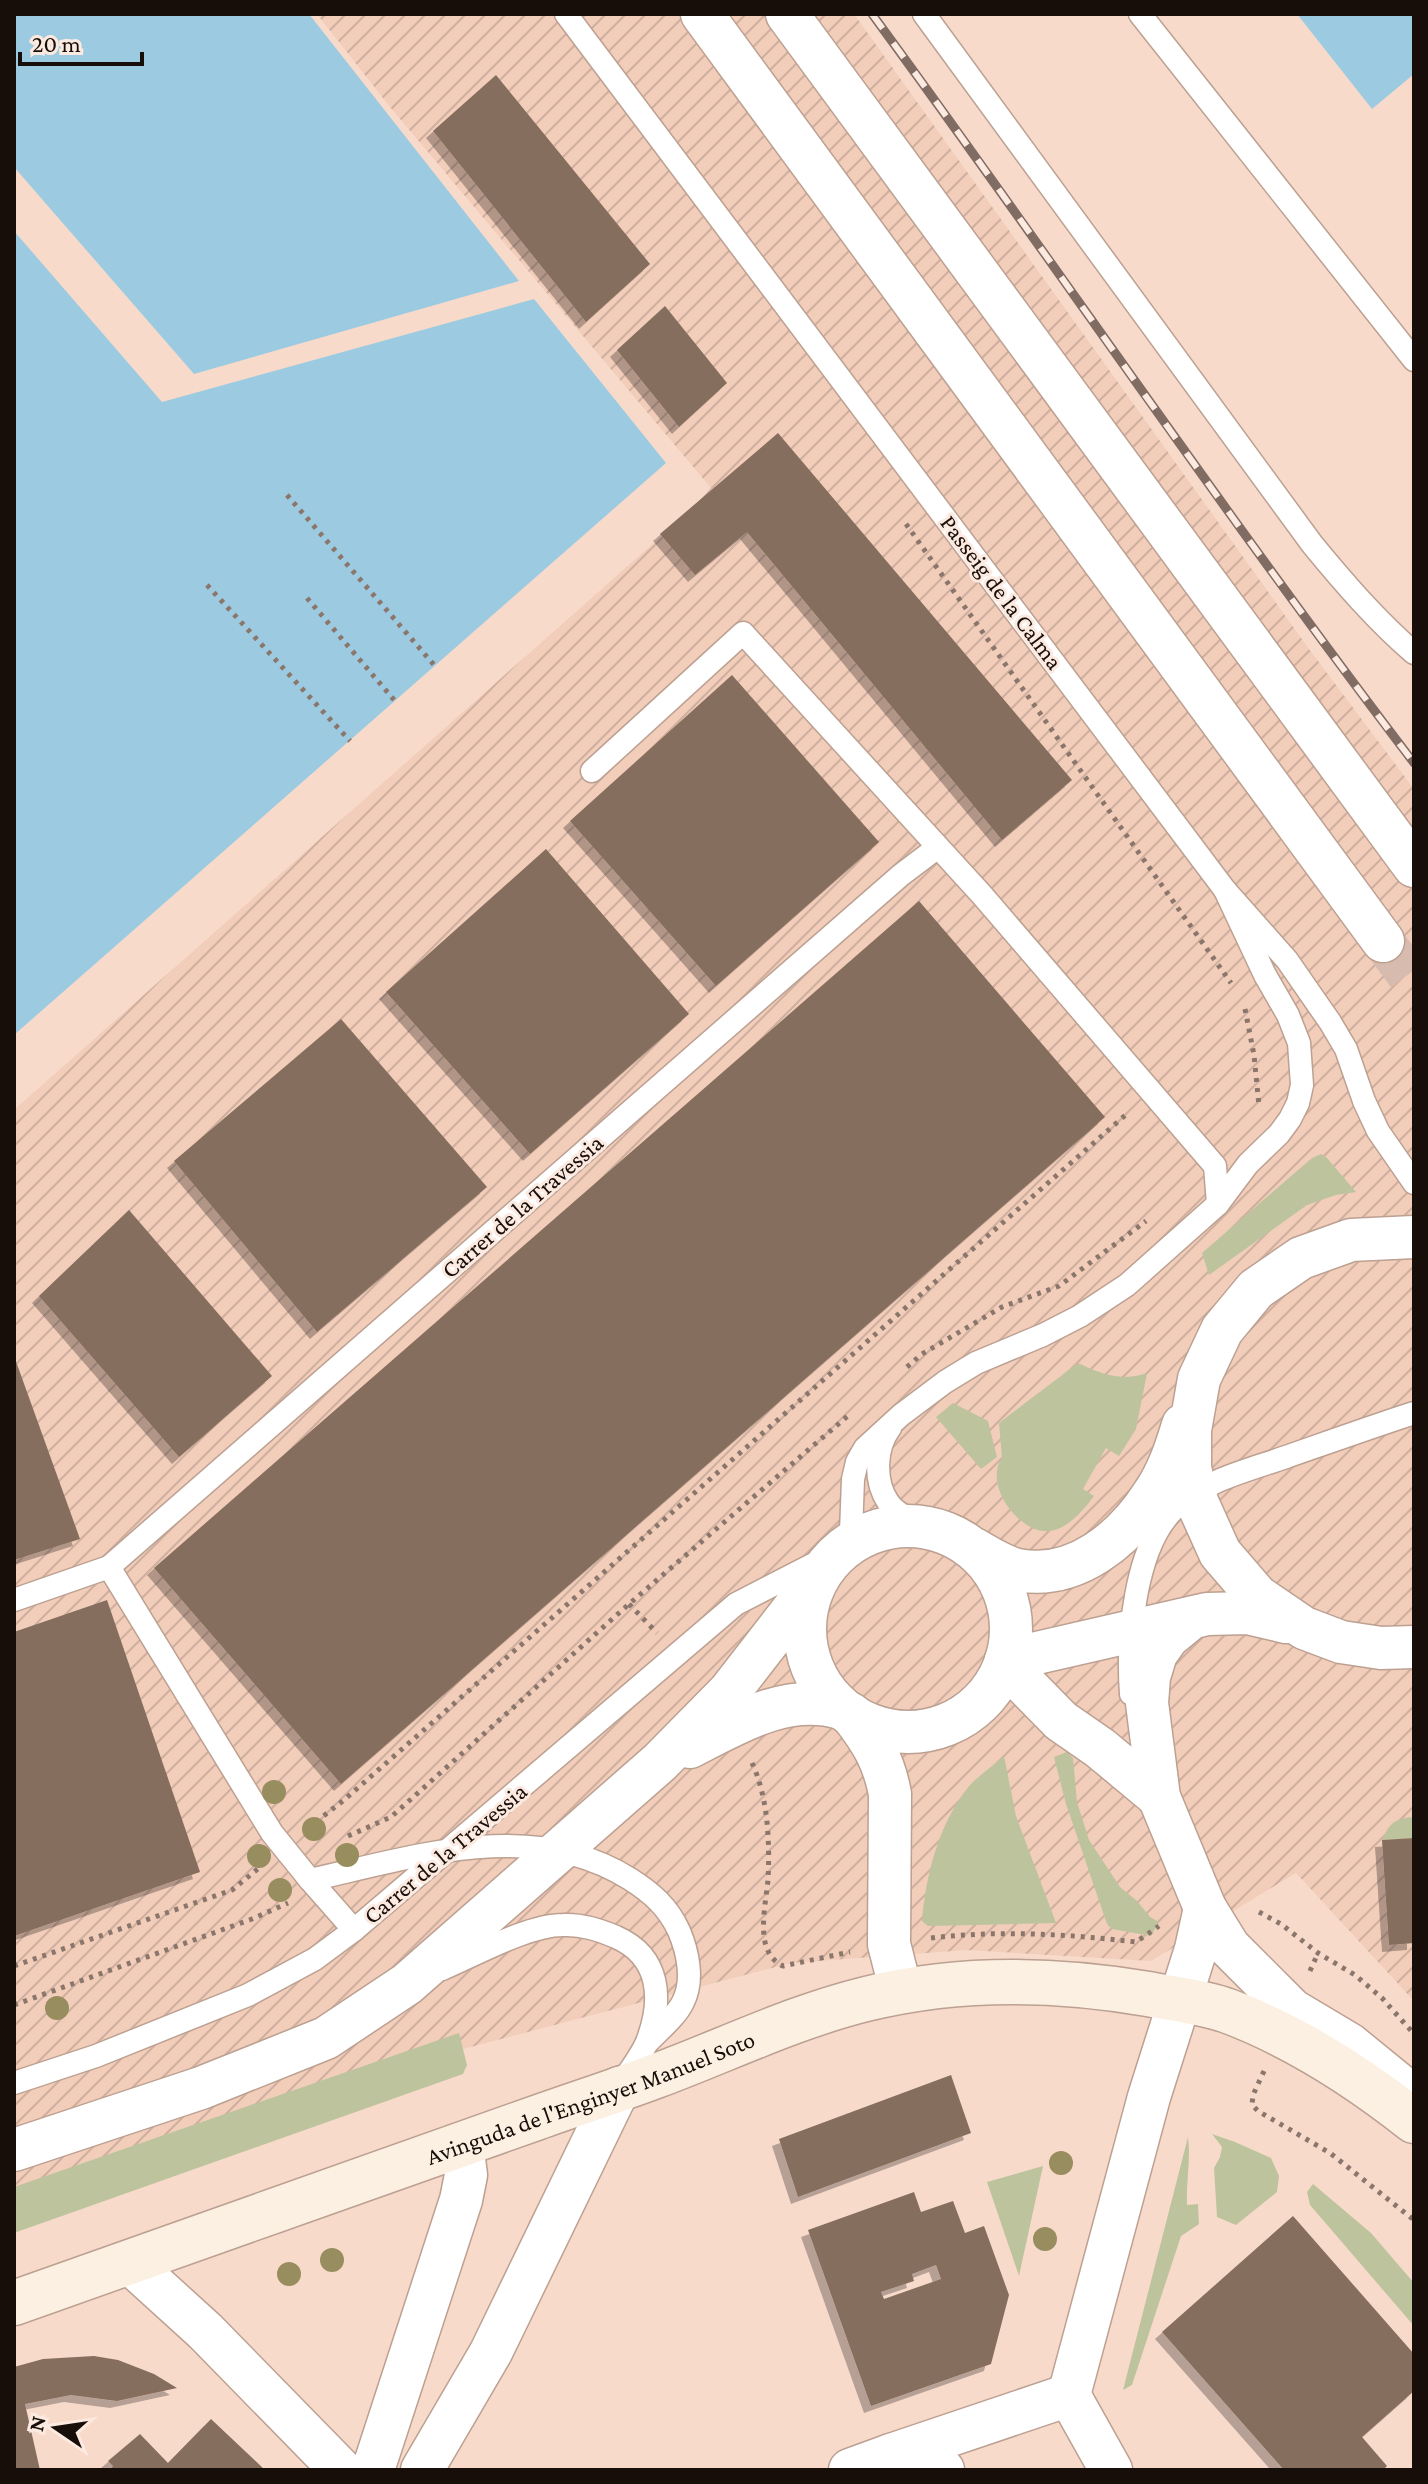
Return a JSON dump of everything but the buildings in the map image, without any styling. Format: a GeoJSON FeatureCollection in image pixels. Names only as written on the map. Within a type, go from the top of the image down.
{"type":"FeatureCollection","features":[{"type":"Feature","properties":{"kind":"main road","name":"Avinguda de l'Enginyer Manuel Soto"},"geometry":{"type":"LineString","coordinates":[[14,2303],[656,2076],[778,2026],[901,1991],[977,1982],[1028,1980],[1094,1985],[1225,2010],[1297,2041],[1376,2091],[1414,2121]]}},
{"type":"Feature","properties":{"kind":"street"},"geometry":{"type":"LineString","coordinates":[[702,14],[1383,941]]}},
{"type":"Feature","properties":{"kind":"street"},"geometry":{"type":"LineString","coordinates":[[787,14],[1414,866]]}},
{"type":"Feature","properties":{"kind":"street"},"geometry":{"type":"LineString","coordinates":[[14,2150],[201,2088],[326,2038],[407,1984],[660,1762],[729,1692],[831,1563],[874,1532],[899,1526],[926,1527],[950,1535],[1015,1570],[1036,1573],[1060,1571],[1084,1561],[1130,1525],[1155,1493],[1175,1452],[1199,1379],[1222,1330],[1256,1289],[1301,1258],[1351,1240],[1411,1235]]}},
{"type":"Feature","properties":{"kind":"street"},"geometry":{"type":"LineString","coordinates":[[1199,1379],[1190,1430],[1190,1467],[1196,1494],[1220,1553],[1257,1596],[1304,1628]]}},
{"type":"Feature","properties":{"kind":"street"},"geometry":{"type":"LineString","coordinates":[[660,1762],[748,1718],[803,1703],[824,1703],[846,1711],[862,1722],[885,1729],[920,1732],[954,1721],[983,1700],[1005,1662],[1011,1632],[1009,1609],[1002,1587],[991,1567],[973,1549]]}},
{"type":"Feature","properties":{"kind":"street"},"geometry":{"type":"LineString","coordinates":[[831,1563],[810,1599],[805,1622],[806,1647],[813,1670],[825,1690],[875,1747],[886,1770],[890,1794],[889,1944],[901,1991]]}},
{"type":"Feature","properties":{"kind":"street"},"geometry":{"type":"LineString","coordinates":[[1005,1662],[1207,1614],[1267,1616],[1341,1642],[1381,1648],[1414,1647]]}},
{"type":"Feature","properties":{"kind":"street"},"geometry":{"type":"LineString","coordinates":[[1190,1619],[1168,1637],[1156,1654],[1149,1677],[1147,1703],[1159,1797],[1205,1908],[1229,1947],[1292,2010],[1349,2044],[1403,2088],[1414,2103]]}},
{"type":"Feature","properties":{"kind":"street"},"geometry":{"type":"LineString","coordinates":[[1005,1662],[1061,1721],[1118,1762],[1159,1797]]}},
{"type":"Feature","properties":{"kind":"street"},"geometry":{"type":"LineString","coordinates":[[1111,2470],[1069,2395],[1149,2097],[1181,2000],[1205,1908]]}},
{"type":"Feature","properties":{"kind":"street"},"geometry":{"type":"LineString","coordinates":[[422,2470],[491,2352],[619,2088]]}},
{"type":"Feature","properties":{"kind":"street"},"geometry":{"type":"LineString","coordinates":[[373,2470],[461,2200],[466,2175],[462,2144]]}},
{"type":"Feature","properties":{"kind":"street"},"geometry":{"type":"LineString","coordinates":[[129,2262],[205,2331],[341,2470]]}},
{"type":"Feature","properties":{"kind":"street"},"geometry":{"type":"LineString","coordinates":[[850,2470],[1069,2395]]}},
{"type":"Feature","properties":{"kind":"street"},"geometry":{"type":"LineString","coordinates":[[891,2455],[943,2470]]}},
{"type":"Feature","properties":{"kind":"lane","name":"Passeig de la Calma"},"geometry":{"type":"LineString","coordinates":[[566,14],[1225,890],[1287,960],[1346,1049],[1378,1131],[1414,1183]]}},
{"type":"Feature","properties":{"kind":"lane"},"geometry":{"type":"LineString","coordinates":[[924,14],[1312,544],[1348,589],[1414,653]]}},
{"type":"Feature","properties":{"kind":"lane"},"geometry":{"type":"LineString","coordinates":[[1140,14],[1414,360]]}},
{"type":"Feature","properties":{"kind":"lane"},"geometry":{"type":"LineString","coordinates":[[592,771],[743,633],[938,847],[1215,1166],[1218,1204]]}},
{"type":"Feature","properties":{"kind":"lane","name":"Carrer de la Travessia"},"geometry":{"type":"LineString","coordinates":[[14,1600],[109,1567],[877,896],[938,847]]}},
{"type":"Feature","properties":{"kind":"lane"},"geometry":{"type":"LineString","coordinates":[[831,1563],[851,1533],[853,1479],[857,1462],[865,1448],[901,1415],[945,1382],[976,1363],[1080,1316],[1127,1285],[1218,1204],[1248,1164],[1290,1119],[1302,1085],[1299,1043],[1225,890]]}},
{"type":"Feature","properties":{"kind":"lane"},"geometry":{"type":"LineString","coordinates":[[1159,1797],[1137,1738],[1131,1691],[1132,1630],[1139,1580],[1153,1539],[1175,1508],[1212,1483],[1414,1413]]}},
{"type":"Feature","properties":{"kind":"lane"},"geometry":{"type":"LineString","coordinates":[[901,1415],[886,1434],[880,1452],[878,1471],[881,1488],[889,1504],[926,1527]]}},
{"type":"Feature","properties":{"kind":"lane","name":"Carrer de la Travessia"},"geometry":{"type":"LineString","coordinates":[[14,2083],[96,2056],[248,1995],[315,1959],[354,1930],[736,1604],[831,1563]]}},
{"type":"Feature","properties":{"kind":"lane","name":"Carrer de la Travessia"},"geometry":{"type":"LineString","coordinates":[[109,1567],[283,1848],[354,1930]]}},
{"type":"Feature","properties":{"kind":"lane"},"geometry":{"type":"LineString","coordinates":[[310,1880],[450,1849],[506,1845],[557,1851],[606,1864],[650,1892],[669,1911],[689,1960],[686,1994],[683,2005],[647,2043],[619,2088]]}},
{"type":"Feature","properties":{"kind":"lane"},"geometry":{"type":"LineString","coordinates":[[407,1984],[533,1930],[561,1925],[593,1928],[626,1942],[647,1960],[655,1976],[657,1995],[647,2043]]}},
{"type":"Feature","properties":{"kind":"path"},"geometry":{"type":"LineString","coordinates":[[287,495],[435,666]]}},
{"type":"Feature","properties":{"kind":"path"},"geometry":{"type":"LineString","coordinates":[[898,513],[1235,989]]}},
{"type":"Feature","properties":{"kind":"path"},"geometry":{"type":"LineString","coordinates":[[207,585],[350,741]]}},
{"type":"Feature","properties":{"kind":"path"},"geometry":{"type":"LineString","coordinates":[[307,598],[395,701]]}},
{"type":"Feature","properties":{"kind":"path"},"geometry":{"type":"LineString","coordinates":[[1243,1001],[1254,1055],[1260,1117]]}},
{"type":"Feature","properties":{"kind":"path"},"geometry":{"type":"LineString","coordinates":[[14,1966],[232,1890],[356,1790],[1151,1092]]}},
{"type":"Feature","properties":{"kind":"path"},"geometry":{"type":"LineString","coordinates":[[902,1371],[922,1354],[1002,1307],[1059,1286],[1151,1218]]}},
{"type":"Feature","properties":{"kind":"path"},"geometry":{"type":"LineString","coordinates":[[14,2005],[273,1911],[300,1894],[345,1837],[391,1817],[653,1583],[856,1409]]}},
{"type":"Feature","properties":{"kind":"path"},"geometry":{"type":"LineString","coordinates":[[748,1755],[758,1776],[764,1804],[768,1872],[765,1939],[768,1953],[783,1966],[840,1955]]}},
{"type":"Feature","properties":{"kind":"path"},"geometry":{"type":"LineString","coordinates":[[1258,1911],[1355,1975],[1382,1998],[1414,2034]]}},
{"type":"Feature","properties":{"kind":"path"},"geometry":{"type":"LineString","coordinates":[[919,1939],[978,1932],[1074,1935],[1136,1942],[1166,1921]]}},
{"type":"Feature","properties":{"kind":"path"},"geometry":{"type":"LineString","coordinates":[[1252,2105],[1330,2153],[1414,2220]]}},
{"type":"Feature","properties":{"kind":"shaded area"},"geometry":{"type":"Polygon","coordinates":[[[317,14],[854,14],[1309,649],[1414,789],[1414,2001],[1296,1873],[1151,1961],[967,1950],[791,1963],[444,2054],[14,2205],[14,1110],[692,509],[711,488],[390,107],[317,14]]]}},
{"type":"Feature","properties":{"kind":"green space"},"geometry":{"type":"Polygon","coordinates":[[[1321,1154],[1356,1192],[1307,1205],[1209,1275],[1202,1253],[1312,1158],[1321,1154]]]}},
{"type":"Feature","properties":{"kind":"green space"},"geometry":{"type":"Polygon","coordinates":[[[1078,1363],[1111,1376],[1128,1377],[1147,1373],[1136,1429],[1119,1456],[1106,1448],[1083,1489],[1094,1496],[1084,1508],[1059,1529],[1043,1531],[1022,1522],[1005,1503],[1000,1491],[997,1480],[997,1468],[1002,1458],[999,1423],[1078,1363]]]}},
{"type":"Feature","properties":{"kind":"green space"},"geometry":{"type":"Polygon","coordinates":[[[953,1403],[988,1421],[997,1457],[981,1469],[936,1417],[953,1403]]]}},
{"type":"Feature","properties":{"kind":"green space"},"geometry":{"type":"Polygon","coordinates":[[[1067,1752],[1073,1758],[1077,1802],[1089,1840],[1120,1887],[1159,1922],[1151,1936],[1112,1929],[1107,1924],[1066,1804],[1054,1757],[1067,1752]]]}},
{"type":"Feature","properties":{"kind":"green space"},"geometry":{"type":"Polygon","coordinates":[[[1004,1756],[1016,1816],[1056,1923],[928,1926],[922,1921],[927,1886],[935,1852],[948,1820],[970,1785],[1004,1756]]]}},
{"type":"Feature","properties":{"kind":"green space"},"geometry":{"type":"Polygon","coordinates":[[[1414,1817],[1414,1838],[1382,1840],[1394,1822],[1414,1817]]]}},
{"type":"Feature","properties":{"kind":"green space"},"geometry":{"type":"Polygon","coordinates":[[[459,2033],[467,2065],[463,2074],[14,2233],[14,2187],[459,2033]]]}},
{"type":"Feature","properties":{"kind":"green space"},"geometry":{"type":"Polygon","coordinates":[[[1212,2134],[1271,2158],[1279,2176],[1277,2192],[1236,2225],[1217,2217],[1214,2168],[1222,2147],[1212,2134]]]}},
{"type":"Feature","properties":{"kind":"green space"},"geometry":{"type":"Polygon","coordinates":[[[1188,2137],[1187,2205],[1198,2204],[1199,2224],[1181,2236],[1132,2385],[1123,2390],[1188,2137]]]}},
{"type":"Feature","properties":{"kind":"green space"},"geometry":{"type":"Polygon","coordinates":[[[1043,2166],[1019,2276],[987,2182],[1043,2166]]]}},
{"type":"Feature","properties":{"kind":"green space"},"geometry":{"type":"Polygon","coordinates":[[[1313,2184],[1371,2233],[1414,2283],[1414,2326],[1310,2205],[1307,2192],[1313,2184]]]}},
{"type":"Feature","properties":{"kind":"water"},"geometry":{"type":"Polygon","coordinates":[[[14,14],[309,14],[519,281],[194,374],[14,167],[14,14]]]}},
{"type":"Feature","properties":{"kind":"water"},"geometry":{"type":"Polygon","coordinates":[[[1297,14],[1414,14],[1414,74],[1372,109],[1297,14]]]}},
{"type":"Feature","properties":{"kind":"water"},"geometry":{"type":"Polygon","coordinates":[[[14,231],[162,402],[534,299],[666,463],[14,1035],[14,231]]]}},
{"type":"Feature","properties":{"kind":"tunnel"},"geometry":{"type":"LineString","coordinates":[[1383,941],[1414,983]]}},
{"type":"Feature","properties":{"kind":"railway"},"geometry":{"type":"LineString","coordinates":[[872,14],[1344,671],[1414,763]]}}]}
